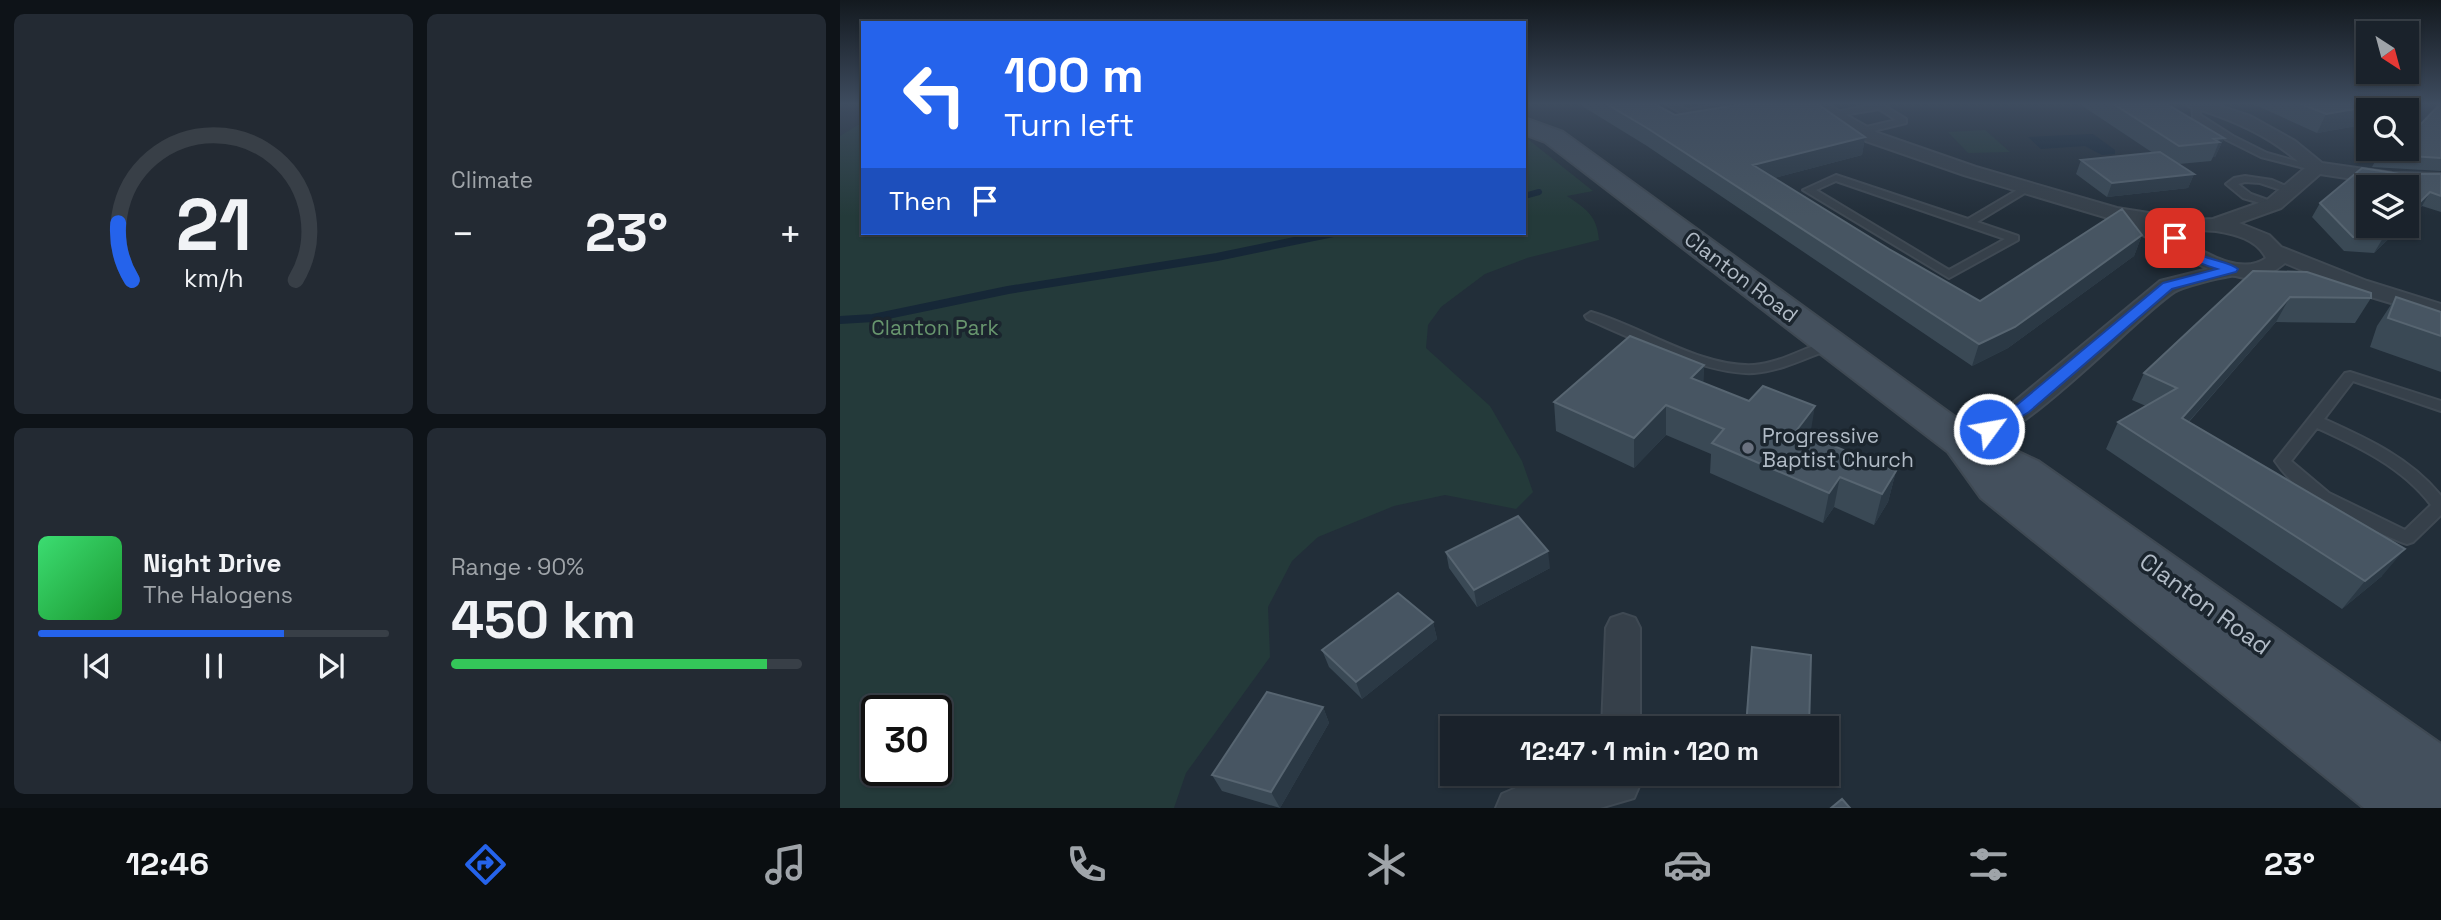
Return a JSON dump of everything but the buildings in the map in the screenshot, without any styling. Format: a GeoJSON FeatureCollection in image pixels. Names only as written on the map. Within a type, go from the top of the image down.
{"type":"FeatureCollection","features":[{"type":"Feature","properties":{"kind":"main road","name":"Clanton Road"},"geometry":{"type":"LineString","coordinates":[[1559,141],[1962,442],[2023,471],[2441,778]]}},
{"type":"Feature","properties":{"kind":"main road","name":"Clanton Road"},"geometry":{"type":"LineString","coordinates":[[1962,442],[1996,487],[2411,808]]}},
{"type":"Feature","properties":{"kind":"street"},"geometry":{"type":"LineString","coordinates":[[1882,141],[2115,214],[2190,225],[2214,225],[2246,232],[2269,255],[2441,311]]}},
{"type":"Feature","properties":{"kind":"street"},"geometry":{"type":"LineString","coordinates":[[2284,141],[2298,149],[2316,168],[2392,179],[2441,180]]}},
{"type":"Feature","properties":{"kind":"street"},"geometry":{"type":"LineString","coordinates":[[2214,225],[2272,205],[2316,168]]}},
{"type":"Feature","properties":{"kind":"street"},"geometry":{"type":"LineString","coordinates":[[2269,255],[2265,227],[2272,205]]}},
{"type":"Feature","properties":{"kind":"street"},"geometry":{"type":"LineString","coordinates":[[2115,214],[2198,259],[2232,269]]}},
{"type":"Feature","properties":{"kind":"street"},"geometry":{"type":"LineString","coordinates":[[2168,286],[2181,248],[2176,232],[2190,225]]}},
{"type":"Feature","properties":{"kind":"street"},"geometry":{"type":"LineString","coordinates":[[1962,442],[1999,425],[2023,408],[2168,286],[2232,269],[2269,255]]}},
{"type":"Feature","properties":{"kind":"street"},"geometry":{"type":"LineString","coordinates":[[1621,716],[1623,628]]}},
{"type":"Feature","properties":{"kind":"street"},"geometry":{"type":"LineString","coordinates":[[1516,808],[1622,789]]}},
{"type":"Feature","properties":{"kind":"lane"},"geometry":{"type":"LineString","coordinates":[[2235,141],[2264,155],[2316,168]]}},
{"type":"Feature","properties":{"kind":"lane"},"geometry":{"type":"LineString","coordinates":[[1970,222],[2014,238],[1949,275],[1808,190],[1836,178],[1970,222],[2028,188]]}},
{"type":"Feature","properties":{"kind":"lane"},"geometry":{"type":"LineString","coordinates":[[2272,205],[2247,196],[2231,184],[2236,180],[2249,179],[2290,190]]}},
{"type":"Feature","properties":{"kind":"lane"},"geometry":{"type":"LineString","coordinates":[[1591,316],[1736,368],[1755,369],[1831,344]]}},
{"type":"Feature","properties":{"kind":"lane"},"geometry":{"type":"LineString","coordinates":[[2315,421],[2387,457],[2426,485],[2440,506],[2407,537],[2360,516],[2295,477],[2283,461],[2350,376],[2441,406]]}},
{"type":"Feature","properties":{"kind":"green space","name":"Clanton Park"},"geometry":{"type":"Polygon","coordinates":[[[840,141],[861,141],[861,235],[1526,235],[1526,141],[1530,141],[1593,191],[1567,196],[1593,219],[1599,240],[1527,258],[1485,274],[1441,307],[1428,325],[1426,348],[1490,406],[1522,461],[1533,492],[1516,509],[1445,495],[1394,506],[1318,537],[1292,561],[1268,607],[1270,657],[1186,773],[1174,808],[840,808],[840,141]]]}},
{"type":"Feature","properties":{"kind":"green space"},"geometry":{"type":"Polygon","coordinates":[[[1956,141],[1997,141],[2010,152],[1968,153],[1956,141]]]}},
{"type":"Feature","properties":{"kind":"water"},"geometry":{"type":"Polygon","coordinates":[[[2032,141],[2102,141],[2115,150],[2115,154],[2102,155],[2085,146],[2041,149],[2032,141]]]}},
{"type":"Feature","properties":{"kind":"waterway"},"geometry":{"type":"LineString","coordinates":[[1526,195],[1539,192]]}},
{"type":"Feature","properties":{"kind":"waterway"},"geometry":{"type":"LineString","coordinates":[[840,320],[873,318],[1008,290],[1217,257],[1323,235]]}},
{"type":"Feature","properties":{"kind":"place","name":"Progressive Baptist Church"},"geometry":{"type":"Point","coordinates":[1748,448]}},
{"type":"Feature","properties":{"kind":"route"},"geometry":{"type":"LineString","coordinates":[[1989,429],[2023,408],[2168,286],[2232,269],[2214,265],[2185,252],[2175,238]]}}]}
